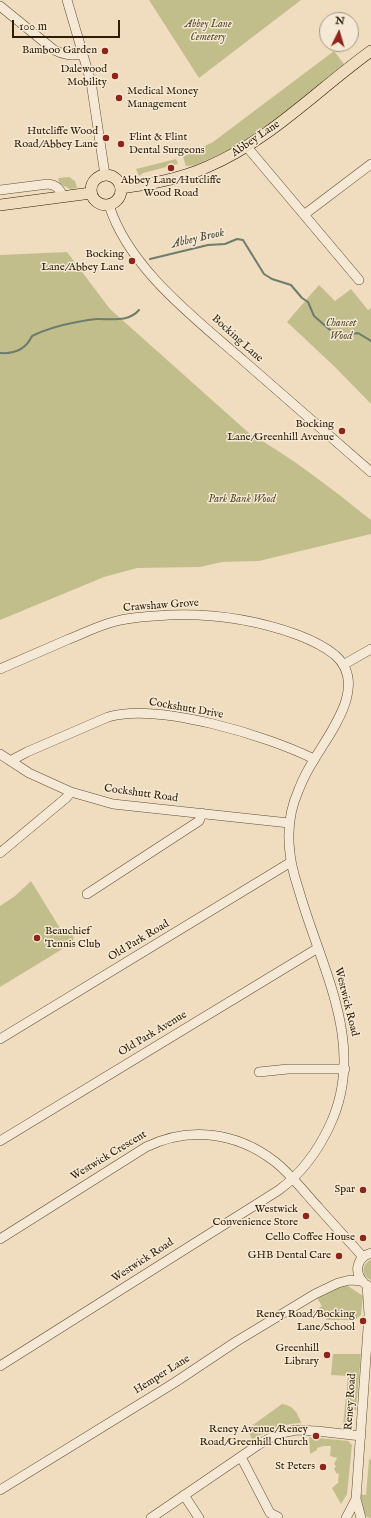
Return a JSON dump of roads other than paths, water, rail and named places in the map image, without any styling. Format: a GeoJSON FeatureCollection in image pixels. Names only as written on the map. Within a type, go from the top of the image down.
{"type":"FeatureCollection","features":[{"type":"Feature","properties":{"kind":"main road","name":"Abbey Lane"},"geometry":{"type":"LineString","coordinates":[[122,188],[160,182],[193,173],[247,147],[270,131],[371,51]]}},
{"type":"Feature","properties":{"kind":"main road"},"geometry":{"type":"LineString","coordinates":[[105,175],[116,178],[120,182],[122,188],[119,199],[109,206],[97,203],[93,199],[91,193],[91,186],[94,180],[105,175]]}},
{"type":"Feature","properties":{"kind":"main road"},"geometry":{"type":"LineString","coordinates":[[0,205],[91,193]]}},
{"type":"Feature","properties":{"kind":"street"},"geometry":{"type":"LineString","coordinates":[[67,0],[91,85],[105,175]]}},
{"type":"Feature","properties":{"kind":"street"},"geometry":{"type":"LineString","coordinates":[[0,6],[54,50],[65,55],[74,56],[82,54]]}},
{"type":"Feature","properties":{"kind":"street"},"geometry":{"type":"LineString","coordinates":[[247,147],[305,214],[359,280]]}},
{"type":"Feature","properties":{"kind":"street"},"geometry":{"type":"LineString","coordinates":[[305,214],[371,164]]}},
{"type":"Feature","properties":{"kind":"street"},"geometry":{"type":"LineString","coordinates":[[0,190],[48,184],[59,189],[63,197]]}},
{"type":"Feature","properties":{"kind":"street","name":"Bocking Lane"},"geometry":{"type":"LineString","coordinates":[[109,206],[115,224],[122,238],[141,265],[155,280],[202,324],[371,472]]}},
{"type":"Feature","properties":{"kind":"street","name":"Crawshaw Grove"},"geometry":{"type":"LineString","coordinates":[[0,669],[113,622],[149,616],[193,614],[247,620],[287,631],[324,647],[337,657],[343,665]]}},
{"type":"Feature","properties":{"kind":"street"},"geometry":{"type":"LineString","coordinates":[[343,665],[371,649]]}},
{"type":"Feature","properties":{"kind":"street","name":"Westwick Road"},"geometry":{"type":"LineString","coordinates":[[0,1366],[293,1180],[317,1150],[333,1119],[342,1092],[345,1069],[343,1031],[338,1010],[304,907],[291,862],[289,852],[289,823],[298,791],[314,759],[329,736],[345,705],[348,693],[348,682],[343,665]]}},
{"type":"Feature","properties":{"kind":"street","name":"Cockshutt Drive"},"geometry":{"type":"LineString","coordinates":[[10,761],[108,717],[117,714],[134,713],[165,715],[228,728],[293,749],[314,759]]}},
{"type":"Feature","properties":{"kind":"street","name":"Cockshutt Road"},"geometry":{"type":"LineString","coordinates":[[0,754],[29,773],[71,792],[113,804],[289,823]]}},
{"type":"Feature","properties":{"kind":"street"},"geometry":{"type":"LineString","coordinates":[[0,853],[66,798],[71,792]]}},
{"type":"Feature","properties":{"kind":"street"},"geometry":{"type":"LineString","coordinates":[[87,894],[199,821],[202,813]]}},
{"type":"Feature","properties":{"kind":"street","name":"Old Park Road"},"geometry":{"type":"LineString","coordinates":[[0,1040],[291,862]]}},
{"type":"Feature","properties":{"kind":"street","name":"Old Park Avenue"},"geometry":{"type":"LineString","coordinates":[[0,1141],[318,948]]}},
{"type":"Feature","properties":{"kind":"street"},"geometry":{"type":"LineString","coordinates":[[259,1072],[294,1069],[345,1069]]}},
{"type":"Feature","properties":{"kind":"street","name":"Westwick Crescent"},"geometry":{"type":"LineString","coordinates":[[0,1239],[123,1160],[146,1147],[171,1137],[202,1134],[233,1140],[262,1153],[275,1162],[367,1255]]}},
{"type":"Feature","properties":{"kind":"street"},"geometry":{"type":"LineString","coordinates":[[357,1269],[358,1265],[367,1255]]}},
{"type":"Feature","properties":{"kind":"street","name":"Hemper Lane"},"geometry":{"type":"LineString","coordinates":[[0,1490],[174,1383],[238,1341],[315,1294],[338,1283],[357,1269]]}},
{"type":"Feature","properties":{"kind":"street","name":"Reney Road"},"geometry":{"type":"LineString","coordinates":[[357,1269],[359,1278],[366,1284],[370,1305],[356,1499],[361,1518]]}},
{"type":"Feature","properties":{"kind":"street","name":"Hemper Lane"},"geometry":{"type":"LineString","coordinates":[[338,1283],[350,1280],[366,1284]]}},
{"type":"Feature","properties":{"kind":"street"},"geometry":{"type":"LineString","coordinates":[[151,1518],[267,1439],[284,1432],[296,1430],[317,1431],[361,1436]]}},
{"type":"Feature","properties":{"kind":"street"},"geometry":{"type":"LineString","coordinates":[[241,1456],[270,1513],[278,1517]]}},
{"type":"Feature","properties":{"kind":"street"},"geometry":{"type":"LineString","coordinates":[[184,1495],[199,1518]]}},
{"type":"Feature","properties":{"kind":"street","name":"Reney Road"},"geometry":{"type":"LineString","coordinates":[[346,1518],[356,1499]]}},
{"type":"Feature","properties":{"kind":"waterway","name":"Abbey Brook"},"geometry":{"type":"LineString","coordinates":[[150,259],[208,245],[225,244],[237,239],[243,240],[264,274],[272,279],[291,285],[302,298],[308,302],[314,316],[337,336],[358,333],[371,341]]}},
{"type":"Feature","properties":{"kind":"waterway","name":"Abbey Brook"},"geometry":{"type":"LineString","coordinates":[[0,353],[10,353],[19,350],[29,341],[32,336],[43,331],[71,323],[93,319],[126,318],[135,314],[139,310]]}},
{"type":"Feature","properties":{"kind":"place","name":"Bamboo Garden"},"geometry":{"type":"Point","coordinates":[105,51]}},
{"type":"Feature","properties":{"kind":"place","name":"Dalewood Mobility"},"geometry":{"type":"Point","coordinates":[115,76]}},
{"type":"Feature","properties":{"kind":"place","name":"Medical Money Management"},"geometry":{"type":"Point","coordinates":[119,98]}},
{"type":"Feature","properties":{"kind":"place","name":"Hutcliffe Wood Road/Abbey Lane"},"geometry":{"type":"Point","coordinates":[106,138]}},
{"type":"Feature","properties":{"kind":"place","name":"Flint & Flint Dental Surgeons"},"geometry":{"type":"Point","coordinates":[121,144]}},
{"type":"Feature","properties":{"kind":"place","name":"Abbey Lane/Hutcliffe Wood Road"},"geometry":{"type":"Point","coordinates":[171,168]}},
{"type":"Feature","properties":{"kind":"place","name":"Bocking Lane/Abbey Lane"},"geometry":{"type":"Point","coordinates":[132,261]}},
{"type":"Feature","properties":{"kind":"place","name":"Bocking Lane/Greenhill Avenue"},"geometry":{"type":"Point","coordinates":[342,431]}},
{"type":"Feature","properties":{"kind":"place","name":"Beauchief Tennis Club"},"geometry":{"type":"Point","coordinates":[37,938]}},
{"type":"Feature","properties":{"kind":"place","name":"Spar"},"geometry":{"type":"Point","coordinates":[363,1190]}},
{"type":"Feature","properties":{"kind":"place","name":"Westwick Convenience Store"},"geometry":{"type":"Point","coordinates":[306,1216]}},
{"type":"Feature","properties":{"kind":"place","name":"Cello Coffee House"},"geometry":{"type":"Point","coordinates":[363,1238]}},
{"type":"Feature","properties":{"kind":"place","name":"GHB Dental Care"},"geometry":{"type":"Point","coordinates":[339,1256]}},
{"type":"Feature","properties":{"kind":"place","name":"Reney Road/Bocking Lane/School"},"geometry":{"type":"Point","coordinates":[363,1321]}},
{"type":"Feature","properties":{"kind":"place","name":"Greenhill Library"},"geometry":{"type":"Point","coordinates":[327,1355]}},
{"type":"Feature","properties":{"kind":"place","name":"Reney Avenue/Reney Road/Greenhill Church"},"geometry":{"type":"Point","coordinates":[316,1436]}},
{"type":"Feature","properties":{"kind":"place","name":"St Peters"},"geometry":{"type":"Point","coordinates":[323,1467]}},
{"type":"Feature","properties":{"kind":"park label","name":"Abbey Lane Cemetery"},"geometry":{"type":"Point","coordinates":[208,31]}},
{"type":"Feature","properties":{"kind":"park label","name":"Chancet Wood"},"geometry":{"type":"Point","coordinates":[341,330]}},
{"type":"Feature","properties":{"kind":"park label","name":"Park Bank Wood"},"geometry":{"type":"Point","coordinates":[242,500]}}]}
